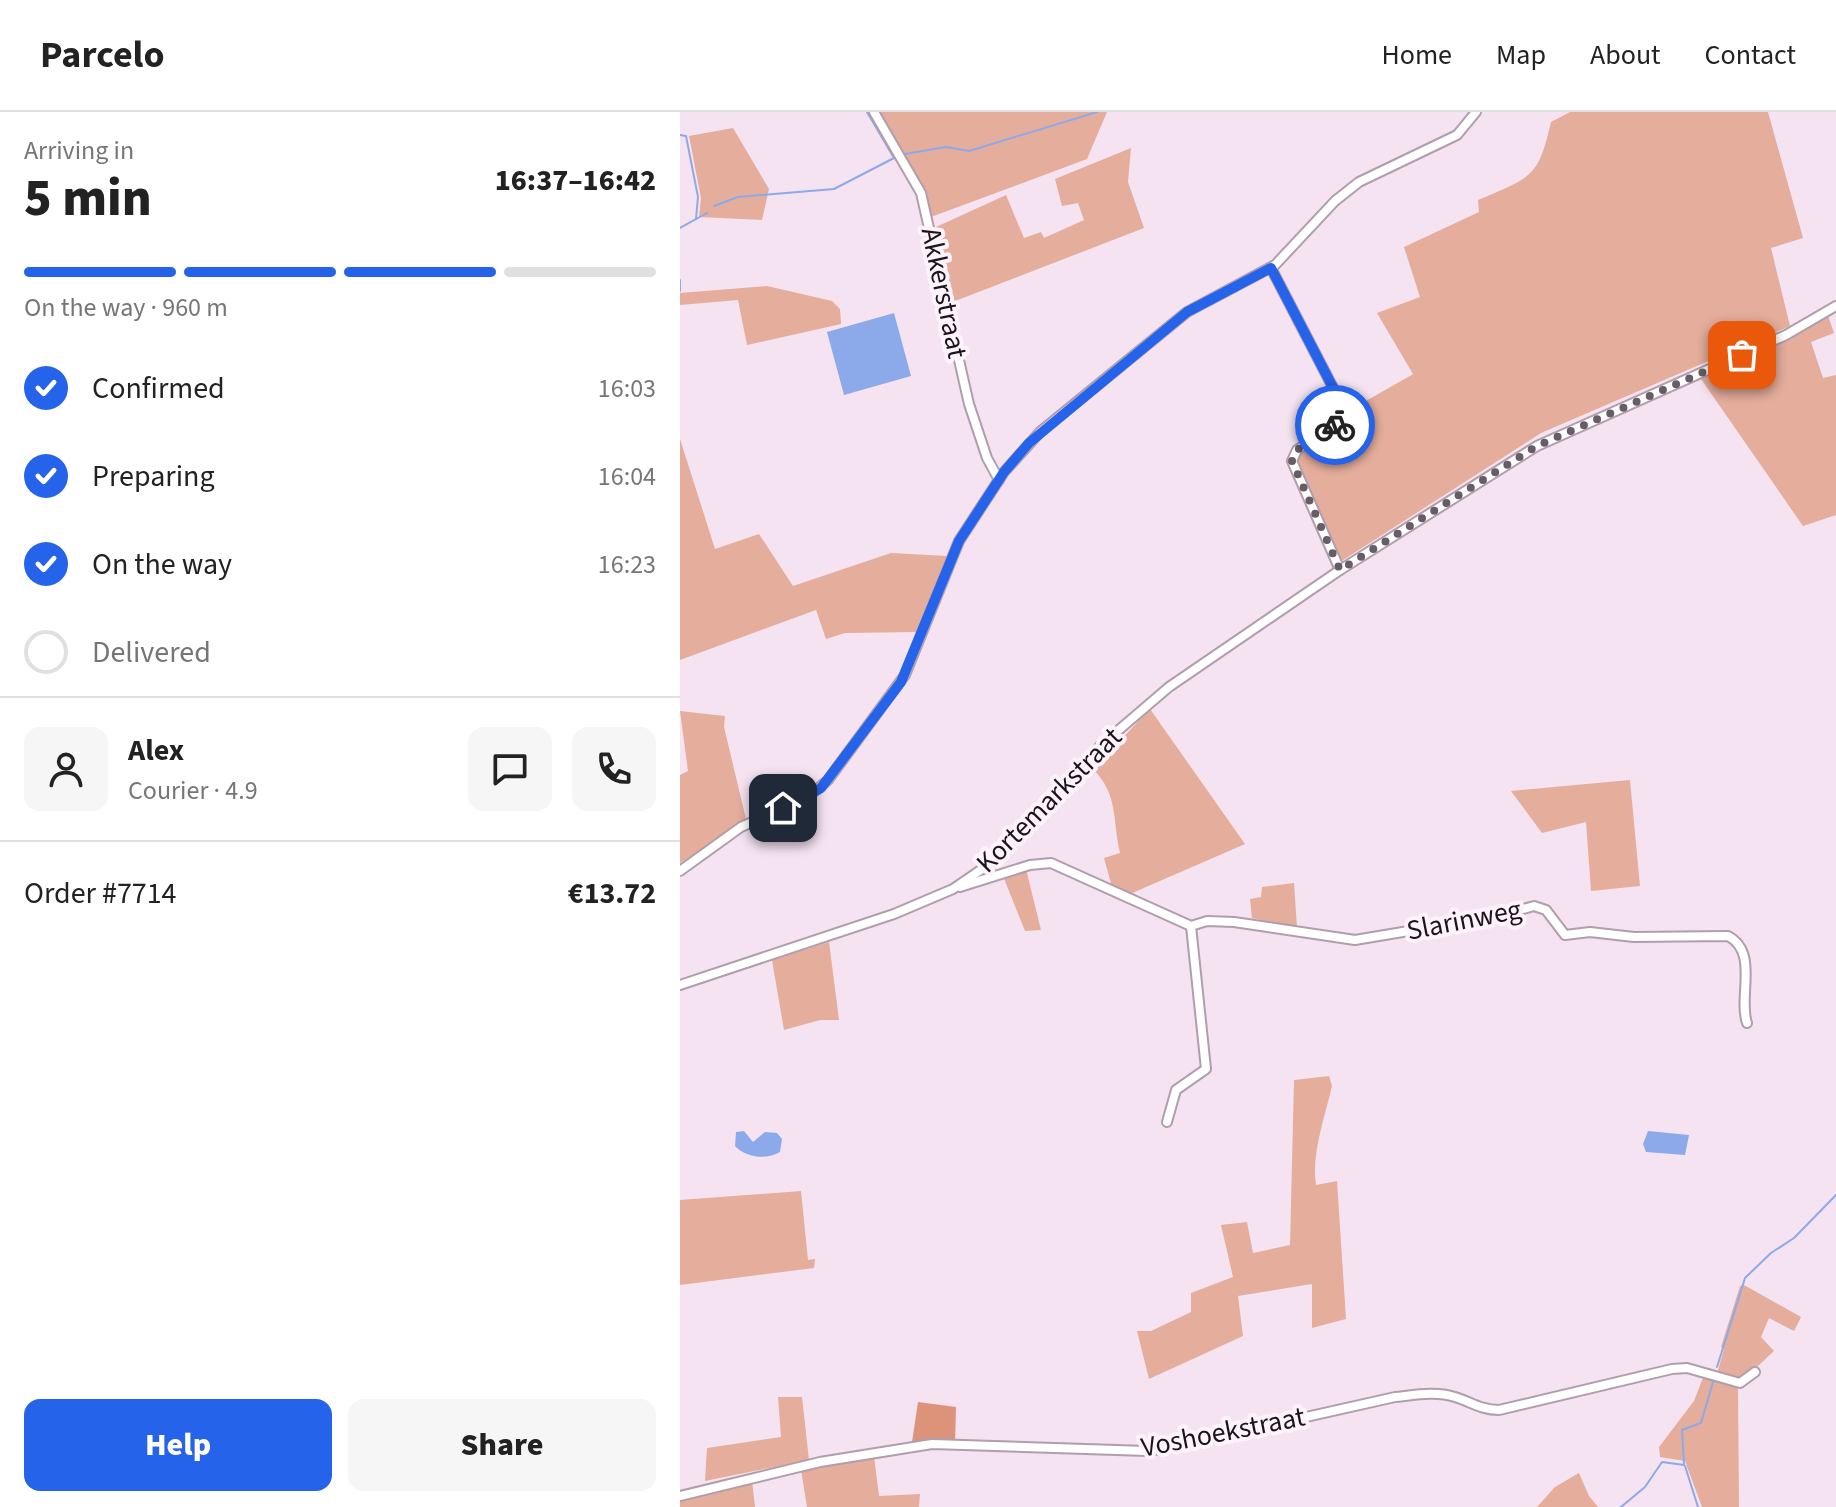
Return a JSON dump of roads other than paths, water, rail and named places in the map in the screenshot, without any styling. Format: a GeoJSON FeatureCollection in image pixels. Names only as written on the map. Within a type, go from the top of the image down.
{"type":"FeatureCollection","features":[{"type":"Feature","properties":{"kind":"street","name":"Akkerstraat"},"geometry":{"type":"LineString","coordinates":[[874,112],[921,193],[969,404],[987,458],[999,480]]}},
{"type":"Feature","properties":{"kind":"street"},"geometry":{"type":"LineString","coordinates":[[680,871],[741,827],[808,797],[828,780],[905,675],[959,541],[999,480],[1040,432],[1187,312],[1271,268],[1346,192],[1367,177],[1457,135],[1476,112]]}},
{"type":"Feature","properties":{"kind":"street"},"geometry":{"type":"LineString","coordinates":[[1271,268],[1341,403],[1340,421],[1297,450],[1292,461],[1340,570]]}},
{"type":"Feature","properties":{"kind":"street","name":"Kortemarkstraat"},"geometry":{"type":"LineString","coordinates":[[680,985],[894,914],[953,889],[988,865],[1100,746],[1169,687],[1340,570],[1537,446],[1786,335],[1836,306]]}},
{"type":"Feature","properties":{"kind":"street"},"geometry":{"type":"LineString","coordinates":[[953,889],[1030,865],[1051,863],[1191,926],[1206,1069],[1176,1090],[1167,1122]]}},
{"type":"Feature","properties":{"kind":"street","name":"Slarinweg"},"geometry":{"type":"LineString","coordinates":[[1191,926],[1207,921],[1234,922],[1355,940],[1498,916],[1534,906],[1546,910],[1565,935],[1590,932],[1634,937],[1728,936],[1735,940],[1743,954],[1747,1023]]}},
{"type":"Feature","properties":{"kind":"street","name":"Voshoekstraat"},"geometry":{"type":"LineString","coordinates":[[680,1496],[820,1462],[932,1444],[1147,1451],[1395,1397],[1433,1393],[1454,1397],[1484,1410],[1499,1410],[1672,1369],[1687,1368],[1740,1383],[1755,1372]]}},
{"type":"Feature","properties":{"kind":"water"},"geometry":{"type":"Polygon","coordinates":[[[894,313],[911,376],[844,395],[827,332],[894,313]]]}},
{"type":"Feature","properties":{"kind":"water"},"geometry":{"type":"Polygon","coordinates":[[[744,1131],[753,1142],[765,1132],[777,1133],[782,1139],[780,1152],[763,1157],[745,1153],[735,1146],[736,1132],[744,1131]]]}},
{"type":"Feature","properties":{"kind":"water"},"geometry":{"type":"Polygon","coordinates":[[[1648,1131],[1689,1135],[1685,1155],[1646,1152],[1643,1144],[1648,1131]]]}},
{"type":"Feature","properties":{"kind":"waterway"},"geometry":{"type":"LineString","coordinates":[[867,112],[894,158]]}},
{"type":"Feature","properties":{"kind":"waterway"},"geometry":{"type":"LineString","coordinates":[[905,154],[946,147],[969,151],[1097,112]]}},
{"type":"Feature","properties":{"kind":"waterway"},"geometry":{"type":"LineString","coordinates":[[680,135],[686,136],[698,197],[696,219]]}},
{"type":"Feature","properties":{"kind":"waterway"},"geometry":{"type":"LineString","coordinates":[[714,206],[738,197],[834,189],[894,158]]}},
{"type":"Feature","properties":{"kind":"waterway"},"geometry":{"type":"LineString","coordinates":[[680,228],[707,213]]}},
{"type":"Feature","properties":{"kind":"waterway"},"geometry":{"type":"LineString","coordinates":[[680,280],[680,291]]}},
{"type":"Feature","properties":{"kind":"waterway"},"geometry":{"type":"LineString","coordinates":[[1717,1367],[1745,1278],[1771,1253],[1794,1238],[1836,1195]]}},
{"type":"Feature","properties":{"kind":"waterway"},"geometry":{"type":"LineString","coordinates":[[1621,1507],[1645,1487],[1662,1462],[1684,1465],[1682,1430],[1701,1423],[1713,1382]]}},
{"type":"Feature","properties":{"kind":"waterway"},"geometry":{"type":"LineString","coordinates":[[1685,1466],[1698,1507]]}}]}
